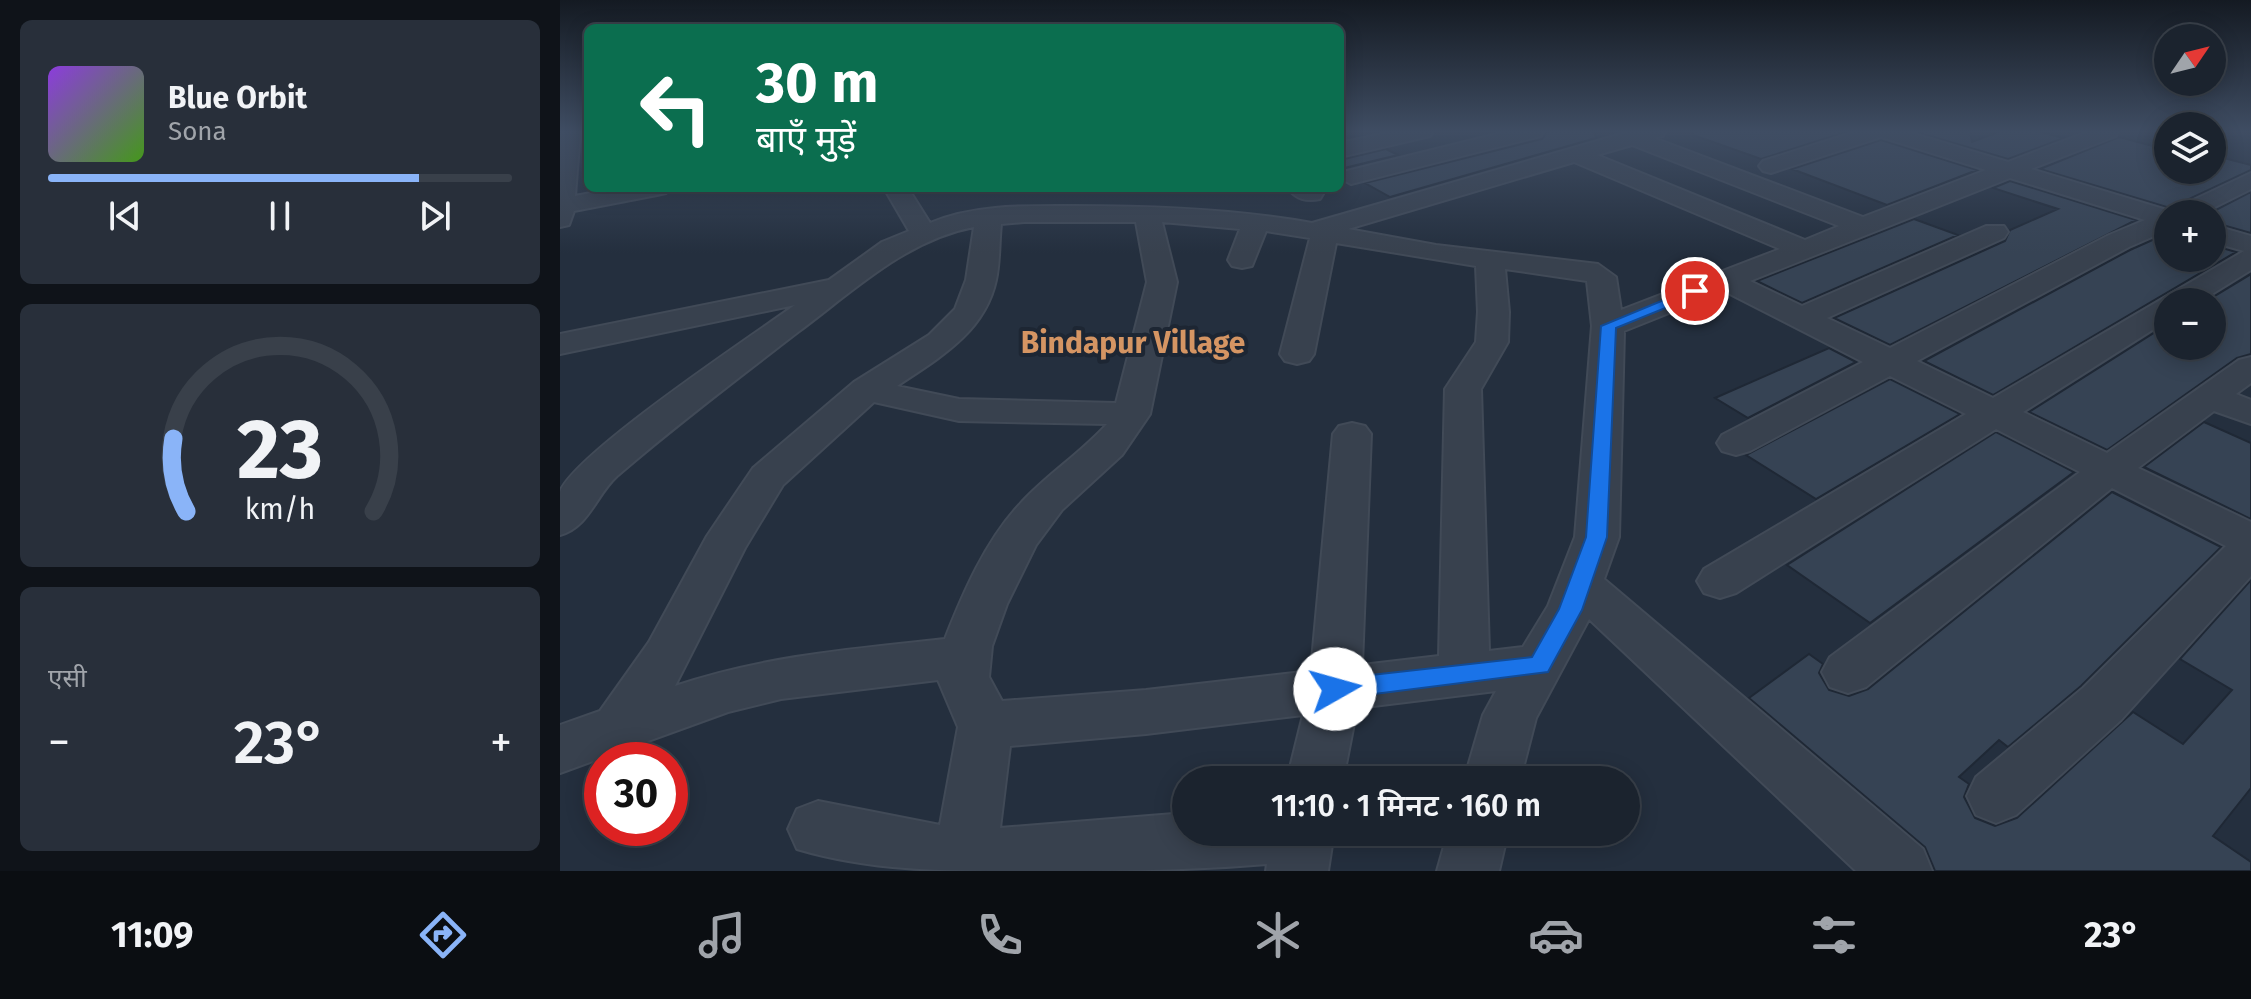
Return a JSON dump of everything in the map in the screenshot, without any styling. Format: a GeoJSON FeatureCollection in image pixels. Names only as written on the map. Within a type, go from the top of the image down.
{"type":"FeatureCollection","features":[{"type":"Feature","properties":{"kind":"street"},"geometry":{"type":"LineString","coordinates":[[564,172],[560,210],[639,192]]}},
{"type":"Feature","properties":{"kind":"street"},"geometry":{"type":"LineString","coordinates":[[1351,177],[1372,172]]}},
{"type":"Feature","properties":{"kind":"street"},"geometry":{"type":"LineString","coordinates":[[1319,232],[1513,172]]}},
{"type":"Feature","properties":{"kind":"street"},"geometry":{"type":"LineString","coordinates":[[1618,172],[1804,249]]}},
{"type":"Feature","properties":{"kind":"street"},"geometry":{"type":"LineString","coordinates":[[1733,172],[1862,226]]}},
{"type":"Feature","properties":{"kind":"street"},"geometry":{"type":"LineString","coordinates":[[1608,326],[1862,226],[1983,172]]}},
{"type":"Feature","properties":{"kind":"street"},"geometry":{"type":"LineString","coordinates":[[2048,172],[2154,213]]}},
{"type":"Feature","properties":{"kind":"street"},"geometry":{"type":"LineString","coordinates":[[2210,200],[2251,180]]}},
{"type":"Feature","properties":{"kind":"street"},"geometry":{"type":"LineString","coordinates":[[898,192],[923,233]]}},
{"type":"Feature","properties":{"kind":"street"},"geometry":{"type":"LineString","coordinates":[[964,866],[985,725],[966,687],[962,674],[963,657],[972,631],[1021,532],[1044,501],[1112,444],[1132,414],[1162,282],[1142,205]]}},
{"type":"Feature","properties":{"kind":"street"},"geometry":{"type":"LineString","coordinates":[[560,521],[572,491],[668,413],[892,248],[923,233],[989,217],[1142,205],[1490,260],[1595,272],[1601,277],[1608,326],[1597,537],[1570,610],[1510,715],[1496,766]]}},
{"type":"Feature","properties":{"kind":"street"},"geometry":{"type":"LineString","coordinates":[[618,729],[667,656],[723,547],[756,491],[782,461],[867,390],[941,342],[969,312],[981,280],[989,217]]}},
{"type":"Feature","properties":{"kind":"street"},"geometry":{"type":"LineString","coordinates":[[1242,260],[1256,222]]}},
{"type":"Feature","properties":{"kind":"street"},"geometry":{"type":"LineString","coordinates":[[1736,443],[2154,225]]}},
{"type":"Feature","properties":{"kind":"street"},"geometry":{"type":"LineString","coordinates":[[1297,354],[1319,232]]}},
{"type":"Feature","properties":{"kind":"street"},"geometry":{"type":"LineString","coordinates":[[1801,318],[1995,232]]}},
{"type":"Feature","properties":{"kind":"street"},"geometry":{"type":"LineString","coordinates":[[2226,237],[2251,245]]}},
{"type":"Feature","properties":{"kind":"street"},"geometry":{"type":"LineString","coordinates":[[2201,288],[2251,258]]}},
{"type":"Feature","properties":{"kind":"street"},"geometry":{"type":"LineString","coordinates":[[1464,673],[1463,389],[1464,378],[1486,355],[1492,342],[1490,260]]}},
{"type":"Feature","properties":{"kind":"street"},"geometry":{"type":"LineString","coordinates":[[1724,280],[2251,540]]}},
{"type":"Feature","properties":{"kind":"street"},"geometry":{"type":"LineString","coordinates":[[560,344],[840,286]]}},
{"type":"Feature","properties":{"kind":"street"},"geometry":{"type":"LineString","coordinates":[[1720,581],[2154,316]]}},
{"type":"Feature","properties":{"kind":"street"},"geometry":{"type":"LineString","coordinates":[[1848,672],[2109,470],[2251,367]]}},
{"type":"Feature","properties":{"kind":"street"},"geometry":{"type":"LineString","coordinates":[[867,390],[959,410],[1132,414]]}},
{"type":"Feature","properties":{"kind":"street"},"geometry":{"type":"LineString","coordinates":[[2210,397],[2251,413]]}},
{"type":"Feature","properties":{"kind":"street"},"geometry":{"type":"LineString","coordinates":[[1318,766],[1335,689],[1352,434]]}},
{"type":"Feature","properties":{"kind":"street"},"geometry":{"type":"LineString","coordinates":[[1996,796],[2102,704],[2251,548]]}},
{"type":"Feature","properties":{"kind":"street"},"geometry":{"type":"LineString","coordinates":[[1580,584],[1901,871]]}},
{"type":"Feature","properties":{"kind":"street"},"geometry":{"type":"LineString","coordinates":[[560,749],[724,691],[781,678],[963,657]]}},
{"type":"Feature","properties":{"kind":"street"},"geometry":{"type":"LineString","coordinates":[[985,725],[1146,712],[1540,665]]}},
{"type":"Feature","properties":{"kind":"street"},"geometry":{"type":"LineString","coordinates":[[818,829],[964,866],[1172,843]]}},
{"type":"Feature","properties":{"kind":"street"},"geometry":{"type":"LineString","coordinates":[[1468,871],[1474,846]]}},
{"type":"Feature","properties":{"kind":"building"},"geometry":{"type":"Polygon","coordinates":[[[1411,172],[1479,172],[1390,197],[1365,183],[1411,172]]]}},
{"type":"Feature","properties":{"kind":"building"},"geometry":{"type":"Polygon","coordinates":[[[1799,172],[1973,172],[1887,205],[1799,172]]]}},
{"type":"Feature","properties":{"kind":"building"},"geometry":{"type":"Polygon","coordinates":[[[2049,172],[2154,172],[2154,184],[2221,184],[2187,200],[2154,200],[2154,203],[2049,172]]]}},
{"type":"Feature","properties":{"kind":"building"},"geometry":{"type":"Polygon","coordinates":[[[2226,172],[2247,172],[2226,182],[2226,172]]]}},
{"type":"Feature","properties":{"kind":"building"},"geometry":{"type":"Polygon","coordinates":[[[2010,181],[2136,220],[1890,345],[1834,318],[2005,241],[2010,230],[2058,209],[1993,188],[2010,181]]]}},
{"type":"Feature","properties":{"kind":"building"},"geometry":{"type":"Polygon","coordinates":[[[2251,192],[2251,233],[2226,226],[2226,205],[2251,192]]]}},
{"type":"Feature","properties":{"kind":"building"},"geometry":{"type":"Polygon","coordinates":[[[1914,219],[1958,235],[1802,303],[1757,281],[1914,219]]]}},
{"type":"Feature","properties":{"kind":"building"},"geometry":{"type":"Polygon","coordinates":[[[2154,239],[2154,272],[2202,272],[2175,288],[2154,288],[2154,300],[1993,395],[1924,361],[2154,239]]]}},
{"type":"Feature","properties":{"kind":"building"},"geometry":{"type":"Polygon","coordinates":[[[2226,249],[2236,252],[2226,258],[2226,249]]]}},
{"type":"Feature","properties":{"kind":"building"},"geometry":{"type":"Polygon","coordinates":[[[2251,274],[2251,354],[2237,358],[2107,450],[2029,412],[2154,333],[2154,360],[2226,360],[2226,289],[2251,274]]]}},
{"type":"Feature","properties":{"kind":"building"},"geometry":{"type":"Polygon","coordinates":[[[1829,348],[1856,362],[1748,418],[1715,398],[1829,348]]]}},
{"type":"Feature","properties":{"kind":"building"},"geometry":{"type":"Polygon","coordinates":[[[1890,379],[1960,414],[1816,499],[1746,455],[1890,379]]]}},
{"type":"Feature","properties":{"kind":"building"},"geometry":{"type":"Polygon","coordinates":[[[2204,422],[2251,443],[2251,519],[2144,467],[2204,422]]]}},
{"type":"Feature","properties":{"kind":"building"},"geometry":{"type":"Polygon","coordinates":[[[1996,432],[2074,472],[1870,623],[1787,565],[1996,432]]]}},
{"type":"Feature","properties":{"kind":"building"},"geometry":{"type":"Polygon","coordinates":[[[2112,492],[2221,547],[2081,686],[2008,747],[1999,740],[1959,777],[1969,784],[1964,797],[1975,818],[1995,826],[2017,818],[2133,712],[2183,744],[2232,690],[2180,659],[2251,580],[2251,788],[2213,836],[2251,862],[2251,871],[1935,871],[1925,847],[1749,698],[1809,654],[1823,664],[1819,673],[1829,690],[1849,696],[1868,689],[2112,492]]]}},
{"type":"Feature","properties":{"kind":"district","name":"Bindapur Village"},"geometry":{"type":"Point","coordinates":[1133,343]}},
{"type":"Feature","properties":{"kind":"route"},"geometry":{"type":"LineString","coordinates":[[1335,689],[1540,665],[1570,610],[1597,537],[1608,326],[1695,291]]}}]}
